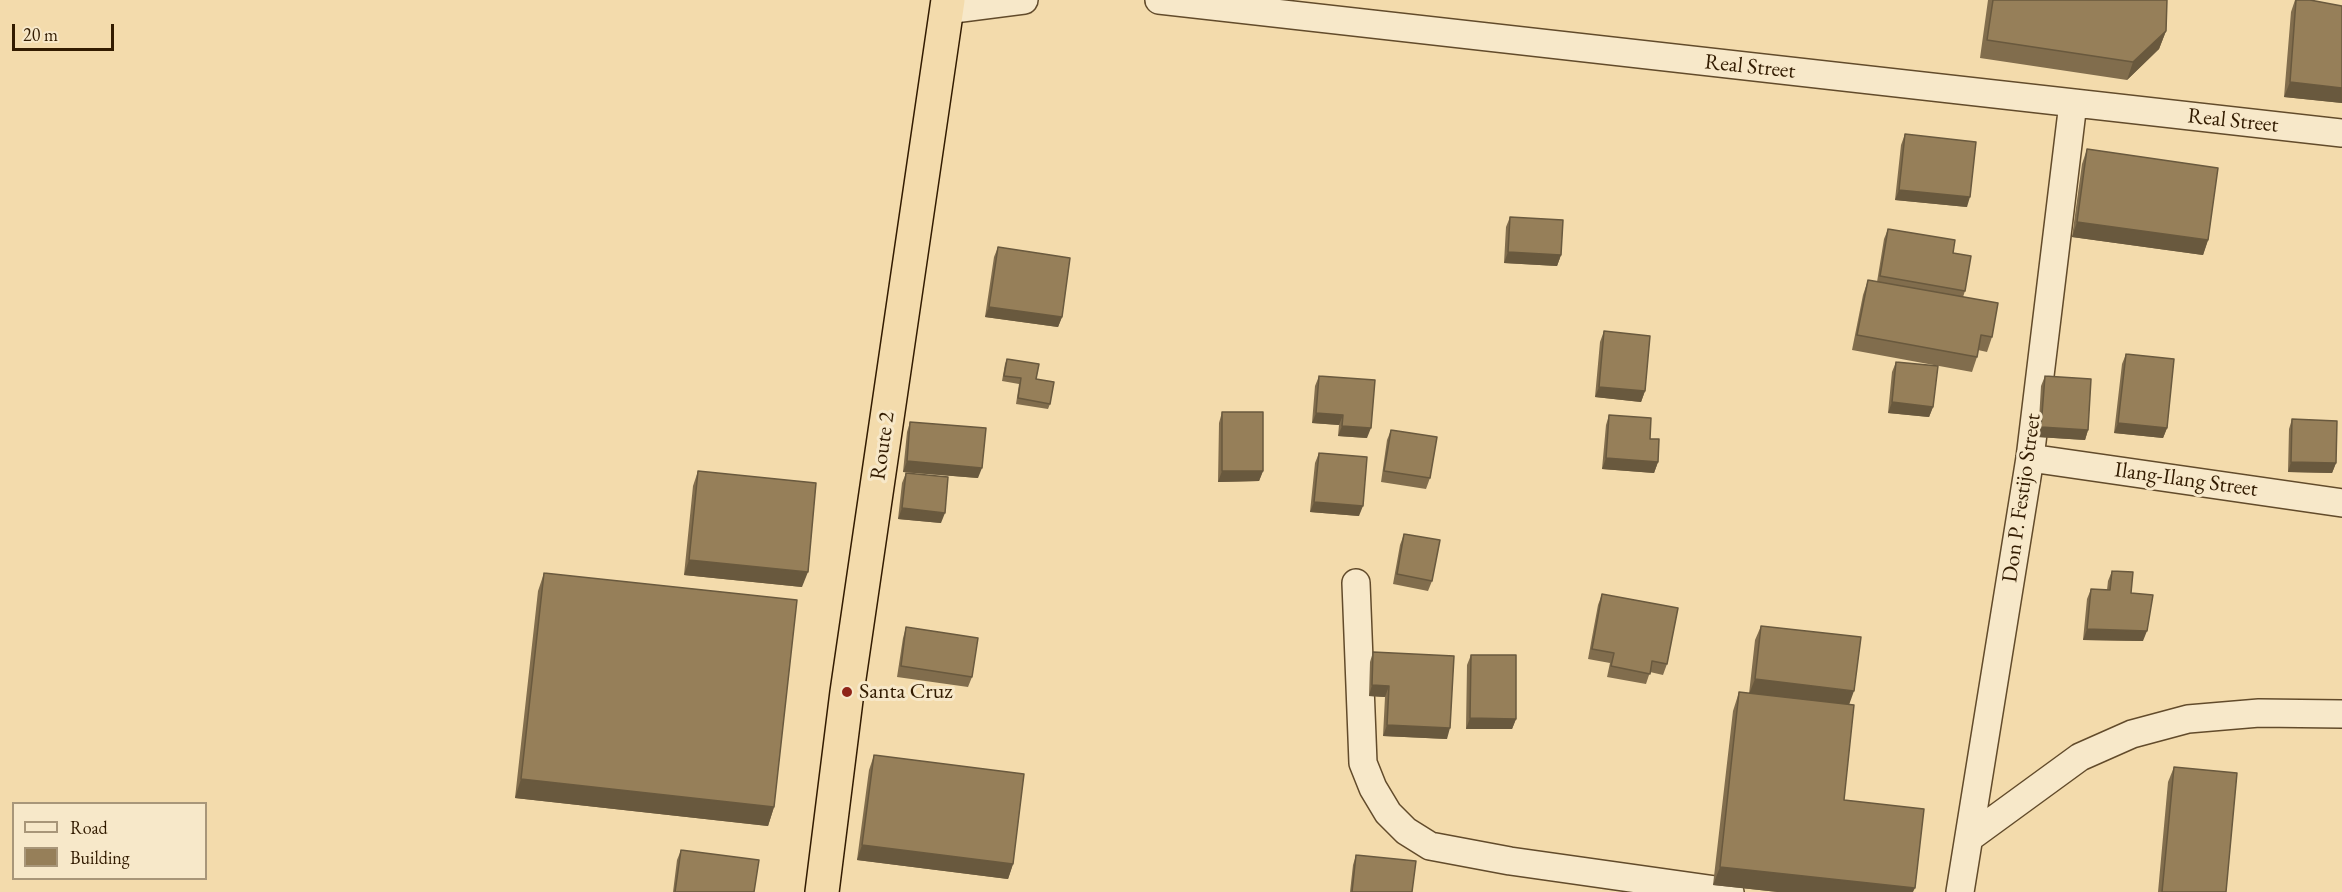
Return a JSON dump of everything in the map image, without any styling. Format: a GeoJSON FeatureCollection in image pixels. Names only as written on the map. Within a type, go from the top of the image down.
{"type":"FeatureCollection","features":[{"type":"Feature","properties":{"kind":"highway","name":"Route 2"},"geometry":{"type":"LineString","coordinates":[[822,892],[849,681],[947,5]]}},
{"type":"Feature","properties":{"kind":"street"},"geometry":{"type":"LineString","coordinates":[[947,5],[1024,0]]}},
{"type":"Feature","properties":{"kind":"street","name":"Real Street"},"geometry":{"type":"LineString","coordinates":[[1159,0],[2342,133]]}},
{"type":"Feature","properties":{"kind":"street","name":"Don P. Festijo Street"},"geometry":{"type":"LineString","coordinates":[[1960,892],[2030,458],[2073,103]]}},
{"type":"Feature","properties":{"kind":"street","name":"Ilang-Ilang Street"},"geometry":{"type":"LineString","coordinates":[[2030,458],[2342,503]]}},
{"type":"Feature","properties":{"kind":"street"},"geometry":{"type":"LineString","coordinates":[[1356,583],[1363,763],[1373,789],[1388,813],[1406,831],[1430,846],[1510,861],[1730,892]]}},
{"type":"Feature","properties":{"kind":"street"},"geometry":{"type":"LineString","coordinates":[[1969,838],[2080,758],[2132,734],[2188,719],[2259,713],[2342,714]]}},
{"type":"Feature","properties":{"kind":"building"},"geometry":{"type":"Polygon","coordinates":[[[1993,0],[2167,0],[2166,31],[2133,62],[1987,40],[1993,0]]]}},
{"type":"Feature","properties":{"kind":"building"},"geometry":{"type":"Polygon","coordinates":[[[2296,0],[2310,0],[2342,6],[2342,88],[2290,82],[2296,0]]]}},
{"type":"Feature","properties":{"kind":"building"},"geometry":{"type":"Polygon","coordinates":[[[1905,134],[1976,142],[1970,197],[1899,190],[1905,134]]]}},
{"type":"Feature","properties":{"kind":"building"},"geometry":{"type":"Polygon","coordinates":[[[2087,149],[2218,168],[2208,240],[2077,222],[2087,149]]]}},
{"type":"Feature","properties":{"kind":"building"},"geometry":{"type":"Polygon","coordinates":[[[1510,217],[1563,220],[1561,255],[1508,252],[1510,217]]]}},
{"type":"Feature","properties":{"kind":"building"},"geometry":{"type":"Polygon","coordinates":[[[1888,229],[1955,240],[1953,253],[1971,256],[1965,291],[1880,276],[1888,229]]]}},
{"type":"Feature","properties":{"kind":"building"},"geometry":{"type":"Polygon","coordinates":[[[998,247],[1070,258],[1062,317],[989,307],[998,247]]]}},
{"type":"Feature","properties":{"kind":"building"},"geometry":{"type":"Polygon","coordinates":[[[1868,280],[1998,303],[1992,337],[1981,335],[1977,357],[1857,335],[1868,280]]]}},
{"type":"Feature","properties":{"kind":"building"},"geometry":{"type":"Polygon","coordinates":[[[1604,331],[1650,336],[1645,391],[1599,387],[1604,331]]]}},
{"type":"Feature","properties":{"kind":"building"},"geometry":{"type":"Polygon","coordinates":[[[2126,354],[2174,359],[2167,428],[2118,423],[2126,354]]]}},
{"type":"Feature","properties":{"kind":"building"},"geometry":{"type":"Polygon","coordinates":[[[1007,359],[1039,364],[1036,379],[1054,382],[1050,404],[1018,398],[1021,378],[1004,376],[1007,359]]]}},
{"type":"Feature","properties":{"kind":"building"},"geometry":{"type":"Polygon","coordinates":[[[1896,362],[1938,366],[1933,407],[1892,402],[1896,362]]]}},
{"type":"Feature","properties":{"kind":"building"},"geometry":{"type":"Polygon","coordinates":[[[1319,376],[1375,380],[1371,428],[1342,426],[1343,415],[1316,413],[1319,376]]]}},
{"type":"Feature","properties":{"kind":"building"},"geometry":{"type":"Polygon","coordinates":[[[2045,376],[2091,379],[2088,430],[2041,427],[2045,376]]]}},
{"type":"Feature","properties":{"kind":"building"},"geometry":{"type":"Polygon","coordinates":[[[1222,412],[1263,412],[1263,471],[1222,471],[1222,412]]]}},
{"type":"Feature","properties":{"kind":"building"},"geometry":{"type":"Polygon","coordinates":[[[1609,415],[1651,418],[1650,439],[1659,439],[1658,462],[1606,458],[1609,415]]]}},
{"type":"Feature","properties":{"kind":"building"},"geometry":{"type":"Polygon","coordinates":[[[2292,419],[2337,421],[2336,463],[2291,462],[2292,419]]]}},
{"type":"Feature","properties":{"kind":"building"},"geometry":{"type":"Polygon","coordinates":[[[910,422],[986,428],[982,468],[907,461],[910,422]]]}},
{"type":"Feature","properties":{"kind":"building"},"geometry":{"type":"Polygon","coordinates":[[[1391,430],[1437,437],[1430,478],[1384,471],[1391,430]]]}},
{"type":"Feature","properties":{"kind":"building"},"geometry":{"type":"Polygon","coordinates":[[[1319,453],[1367,457],[1363,506],[1314,502],[1319,453]]]}},
{"type":"Feature","properties":{"kind":"building"},"geometry":{"type":"Polygon","coordinates":[[[698,471],[816,483],[808,572],[689,560],[698,471]]]}},
{"type":"Feature","properties":{"kind":"building"},"geometry":{"type":"Polygon","coordinates":[[[906,473],[948,477],[945,513],[902,508],[906,473]]]}},
{"type":"Feature","properties":{"kind":"building"},"geometry":{"type":"Polygon","coordinates":[[[1404,534],[1440,540],[1432,581],[1397,574],[1404,534]]]}},
{"type":"Feature","properties":{"kind":"building"},"geometry":{"type":"Polygon","coordinates":[[[2112,571],[2133,572],[2131,593],[2153,595],[2147,631],[2087,629],[2091,589],[2110,590],[2112,571]]]}},
{"type":"Feature","properties":{"kind":"building"},"geometry":{"type":"Polygon","coordinates":[[[544,573],[797,600],[774,807],[521,779],[544,573]]]}},
{"type":"Feature","properties":{"kind":"building"},"geometry":{"type":"Polygon","coordinates":[[[1602,594],[1678,608],[1667,664],[1652,661],[1650,674],[1611,666],[1614,653],[1592,649],[1602,594]]]}},
{"type":"Feature","properties":{"kind":"building"},"geometry":{"type":"Polygon","coordinates":[[[1761,626],[1861,637],[1854,691],[1755,679],[1761,626]]]}},
{"type":"Feature","properties":{"kind":"building"},"geometry":{"type":"Polygon","coordinates":[[[906,627],[978,638],[972,677],[901,666],[906,627]]]}},
{"type":"Feature","properties":{"kind":"building"},"geometry":{"type":"Polygon","coordinates":[[[1373,652],[1454,656],[1450,728],[1387,725],[1389,686],[1372,685],[1373,652]]]}},
{"type":"Feature","properties":{"kind":"building"},"geometry":{"type":"Polygon","coordinates":[[[1471,655],[1516,655],[1516,719],[1470,718],[1471,655]]]}},
{"type":"Feature","properties":{"kind":"building"},"geometry":{"type":"Polygon","coordinates":[[[1739,692],[1854,705],[1844,800],[1924,809],[1915,888],[1720,867],[1739,692]]]}},
{"type":"Feature","properties":{"kind":"building"},"geometry":{"type":"Polygon","coordinates":[[[874,755],[1024,774],[1013,864],[862,845],[874,755]]]}},
{"type":"Feature","properties":{"kind":"building"},"geometry":{"type":"Polygon","coordinates":[[[2174,767],[2237,773],[2226,892],[2162,892],[2174,767]]]}},
{"type":"Feature","properties":{"kind":"building"},"geometry":{"type":"Polygon","coordinates":[[[681,850],[759,860],[754,892],[675,892],[681,850]]]}},
{"type":"Feature","properties":{"kind":"building"},"geometry":{"type":"Polygon","coordinates":[[[1356,855],[1416,861],[1412,892],[1352,892],[1356,855]]]}},
{"type":"Feature","properties":{"kind":"place","name":"Santa Cruz"},"geometry":{"type":"Point","coordinates":[847,692]}}]}
